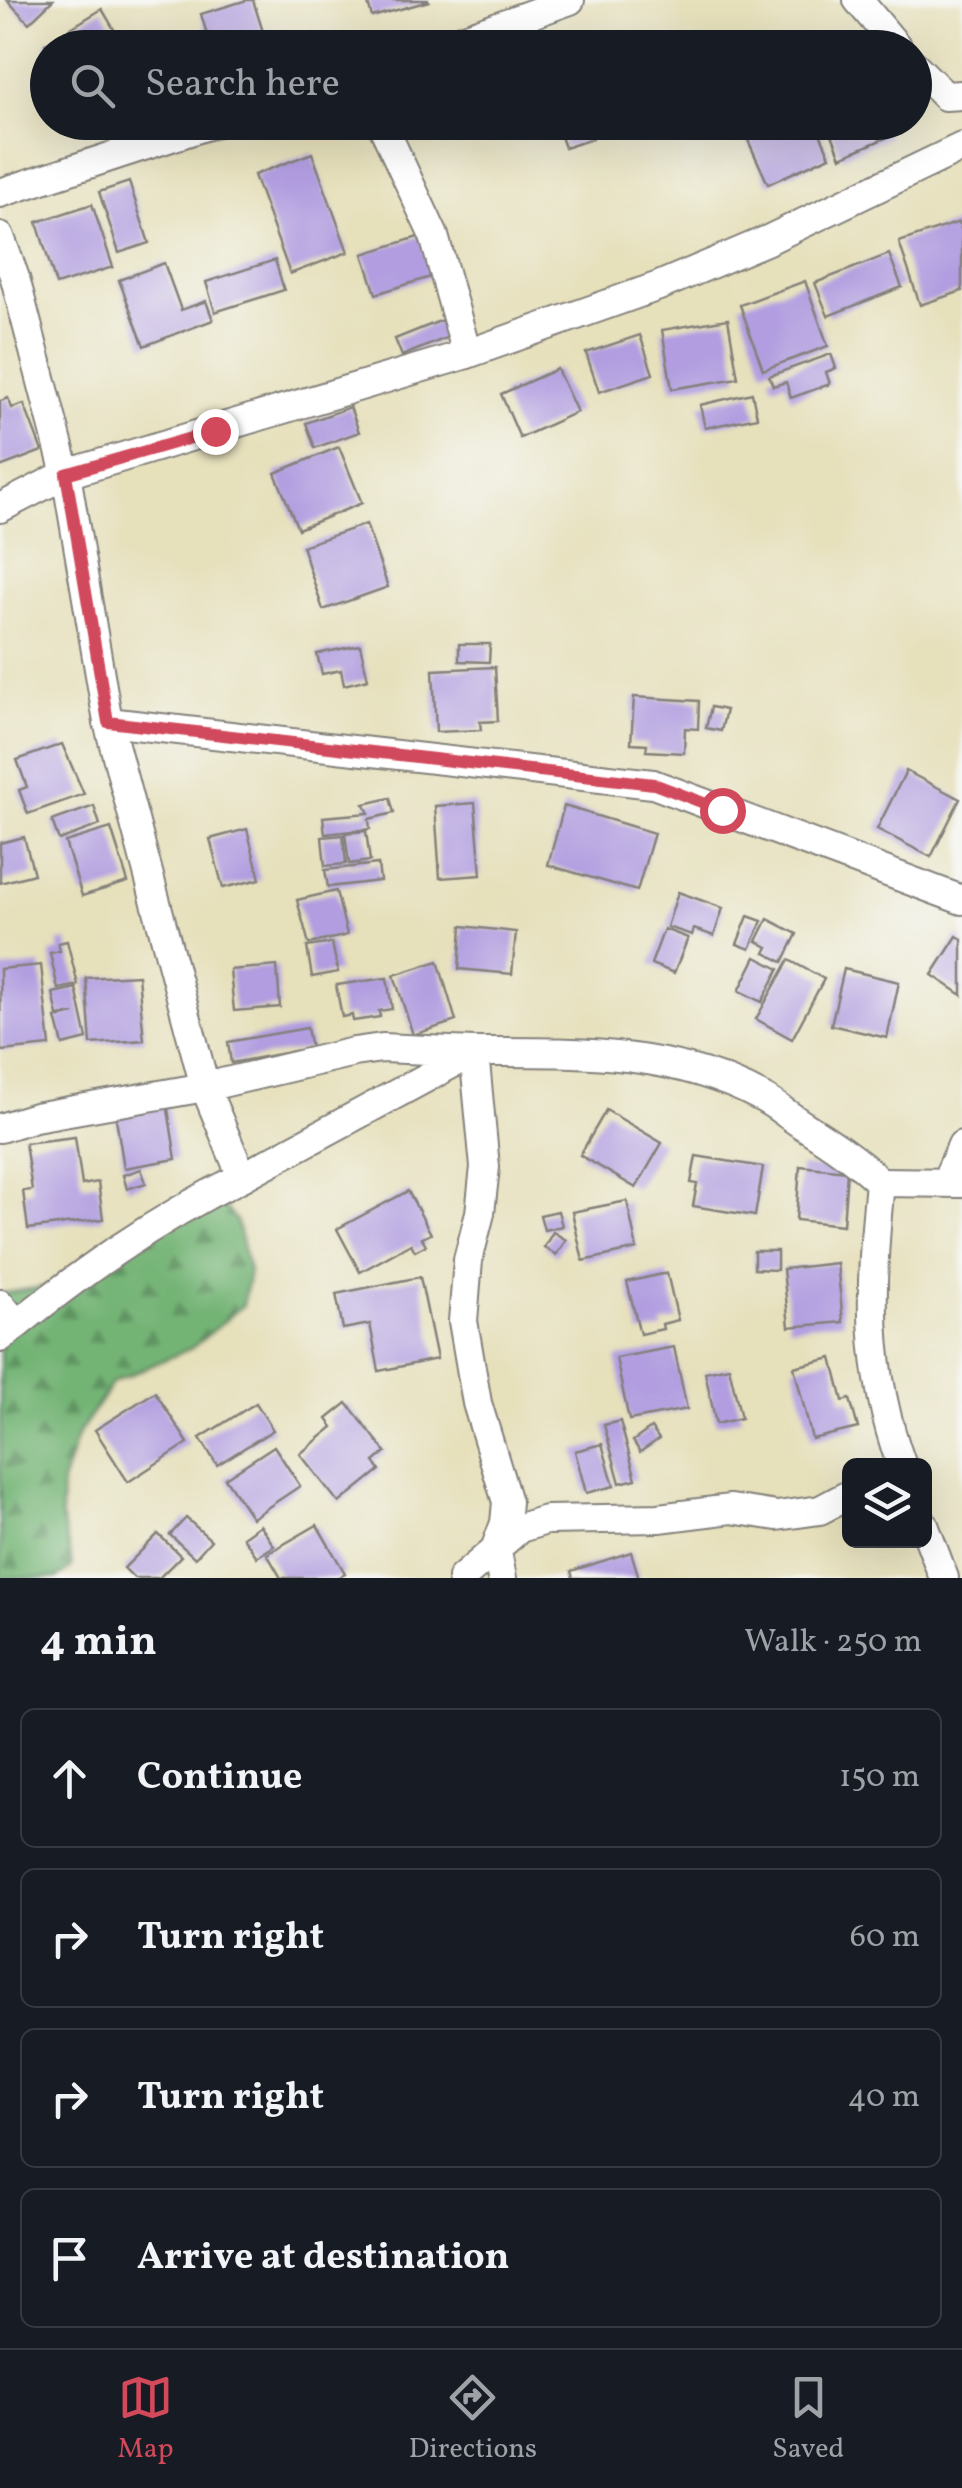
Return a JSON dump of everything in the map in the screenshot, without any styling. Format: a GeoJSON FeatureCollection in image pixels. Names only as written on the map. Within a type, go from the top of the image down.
{"type":"FeatureCollection","features":[{"type":"Feature","properties":{"kind":"street"},"geometry":{"type":"LineString","coordinates":[[487,30],[570,0]]}},
{"type":"Feature","properties":{"kind":"street"},"geometry":{"type":"LineString","coordinates":[[858,0],[883,30]]}},
{"type":"Feature","properties":{"kind":"street"},"geometry":{"type":"LineString","coordinates":[[0,508],[66,474],[468,354],[660,286],[770,240],[962,144],[953,95],[932,79]]}},
{"type":"Feature","properties":{"kind":"street"},"geometry":{"type":"LineString","coordinates":[[0,192],[162,140]]}},
{"type":"Feature","properties":{"kind":"street"},"geometry":{"type":"LineString","coordinates":[[389,140],[434,236],[468,354]]}},
{"type":"Feature","properties":{"kind":"street"},"geometry":{"type":"LineString","coordinates":[[0,236],[66,474],[108,722],[205,1087],[242,1177]]}},
{"type":"Feature","properties":{"kind":"street"},"geometry":{"type":"LineString","coordinates":[[108,722],[654,784],[962,900]]}},
{"type":"Feature","properties":{"kind":"street"},"geometry":{"type":"LineString","coordinates":[[0,1128],[35,1117],[205,1087],[382,1048],[646,1058],[707,1072],[763,1098],[853,1156],[880,1182],[954,1182],[962,1145]]}},
{"type":"Feature","properties":{"kind":"street"},"geometry":{"type":"LineString","coordinates":[[6,1322],[147,1227],[474,1052]]}},
{"type":"Feature","properties":{"kind":"street"},"geometry":{"type":"LineString","coordinates":[[474,1052],[485,1167],[480,1213],[468,1260],[463,1321],[477,1404],[507,1502],[505,1523],[496,1547],[502,1578]]}},
{"type":"Feature","properties":{"kind":"street"},"geometry":{"type":"LineString","coordinates":[[880,1182],[872,1270],[875,1370],[886,1422],[899,1458]]}},
{"type":"Feature","properties":{"kind":"street"},"geometry":{"type":"LineString","coordinates":[[462,1578],[520,1528],[546,1520],[659,1518],[731,1509],[776,1516],[820,1510],[842,1498]]}},
{"type":"Feature","properties":{"kind":"street"},"geometry":{"type":"LineString","coordinates":[[932,1547],[944,1578]]}},
{"type":"Feature","properties":{"kind":"green space"},"geometry":{"type":"Polygon","coordinates":[[[214,1195],[236,1220],[249,1271],[243,1305],[192,1348],[113,1382],[77,1436],[62,1483],[61,1516],[73,1567],[57,1578],[0,1578],[0,1294],[43,1287],[214,1195]]]}},
{"type":"Feature","properties":{"kind":"building"},"geometry":{"type":"Polygon","coordinates":[[[7,0],[53,0],[29,23],[7,0]]]}},
{"type":"Feature","properties":{"kind":"building"},"geometry":{"type":"Polygon","coordinates":[[[253,0],[262,30],[206,30],[201,14],[253,0]]]}},
{"type":"Feature","properties":{"kind":"building"},"geometry":{"type":"Polygon","coordinates":[[[367,0],[428,0],[429,1],[372,17],[367,0]]]}},
{"type":"Feature","properties":{"kind":"building"},"geometry":{"type":"Polygon","coordinates":[[[102,9],[114,30],[68,30],[102,9]]]}},
{"type":"Feature","properties":{"kind":"building"},"geometry":{"type":"Polygon","coordinates":[[[562,140],[589,140],[565,148],[562,140]]]}},
{"type":"Feature","properties":{"kind":"building"},"geometry":{"type":"Polygon","coordinates":[[[748,140],[823,140],[830,156],[768,184],[748,140]]]}},
{"type":"Feature","properties":{"kind":"building"},"geometry":{"type":"Polygon","coordinates":[[[834,140],[881,140],[841,157],[834,140]]]}},
{"type":"Feature","properties":{"kind":"building"},"geometry":{"type":"Polygon","coordinates":[[[312,153],[348,252],[290,274],[254,175],[312,153]]]}},
{"type":"Feature","properties":{"kind":"building"},"geometry":{"type":"Polygon","coordinates":[[[129,182],[149,243],[119,253],[99,192],[129,182]]]}},
{"type":"Feature","properties":{"kind":"building"},"geometry":{"type":"Polygon","coordinates":[[[92,204],[113,267],[56,285],[37,222],[92,204]]]}},
{"type":"Feature","properties":{"kind":"building"},"geometry":{"type":"Polygon","coordinates":[[[959,222],[962,291],[920,305],[899,242],[959,222]]]}},
{"type":"Feature","properties":{"kind":"building"},"geometry":{"type":"Polygon","coordinates":[[[421,236],[434,276],[376,294],[363,254],[421,236]]]}},
{"type":"Feature","properties":{"kind":"building"},"geometry":{"type":"Polygon","coordinates":[[[889,254],[902,287],[828,316],[815,283],[889,254]]]}},
{"type":"Feature","properties":{"kind":"building"},"geometry":{"type":"Polygon","coordinates":[[[275,260],[284,290],[215,312],[206,282],[275,260]]]}},
{"type":"Feature","properties":{"kind":"building"},"geometry":{"type":"Polygon","coordinates":[[[164,263],[181,310],[206,301],[213,320],[144,346],[119,280],[164,263]]]}},
{"type":"Feature","properties":{"kind":"building"},"geometry":{"type":"Polygon","coordinates":[[[805,281],[828,346],[763,370],[740,305],[805,281]]]}},
{"type":"Feature","properties":{"kind":"building"},"geometry":{"type":"Polygon","coordinates":[[[445,319],[451,336],[402,356],[395,339],[445,319]]]}},
{"type":"Feature","properties":{"kind":"building"},"geometry":{"type":"Polygon","coordinates":[[[728,319],[738,378],[672,389],[662,330],[728,319]]]}},
{"type":"Feature","properties":{"kind":"building"},"geometry":{"type":"Polygon","coordinates":[[[640,335],[653,374],[599,392],[586,353],[640,335]]]}},
{"type":"Feature","properties":{"kind":"building"},"geometry":{"type":"Polygon","coordinates":[[[831,354],[836,368],[826,372],[830,384],[791,398],[786,382],[773,386],[769,376],[831,354]]]}},
{"type":"Feature","properties":{"kind":"building"},"geometry":{"type":"Polygon","coordinates":[[[557,369],[577,412],[520,438],[501,394],[557,369]]]}},
{"type":"Feature","properties":{"kind":"building"},"geometry":{"type":"Polygon","coordinates":[[[752,393],[757,417],[705,428],[700,405],[752,393]]]}},
{"type":"Feature","properties":{"kind":"building"},"geometry":{"type":"Polygon","coordinates":[[[8,398],[12,408],[24,404],[42,451],[0,467],[0,401],[8,398]]]}},
{"type":"Feature","properties":{"kind":"building"},"geometry":{"type":"Polygon","coordinates":[[[350,407],[359,432],[315,448],[306,423],[350,407]]]}},
{"type":"Feature","properties":{"kind":"building"},"geometry":{"type":"Polygon","coordinates":[[[339,447],[362,503],[298,529],[275,473],[339,447]]]}},
{"type":"Feature","properties":{"kind":"building"},"geometry":{"type":"Polygon","coordinates":[[[366,524],[388,587],[323,610],[302,546],[366,524]]]}},
{"type":"Feature","properties":{"kind":"building"},"geometry":{"type":"Polygon","coordinates":[[[459,644],[490,644],[489,662],[459,661],[459,644]]]}},
{"type":"Feature","properties":{"kind":"building"},"geometry":{"type":"Polygon","coordinates":[[[360,645],[368,679],[344,685],[341,670],[322,674],[317,654],[360,645]]]}},
{"type":"Feature","properties":{"kind":"building"},"geometry":{"type":"Polygon","coordinates":[[[495,667],[498,721],[480,722],[481,730],[436,732],[433,670],[495,667]]]}},
{"type":"Feature","properties":{"kind":"building"},"geometry":{"type":"Polygon","coordinates":[[[634,697],[699,701],[698,729],[685,728],[684,753],[646,751],[647,744],[631,743],[634,697]]]}},
{"type":"Feature","properties":{"kind":"building"},"geometry":{"type":"Polygon","coordinates":[[[711,707],[726,710],[721,731],[706,728],[711,707]]]}},
{"type":"Feature","properties":{"kind":"building"},"geometry":{"type":"Polygon","coordinates":[[[62,744],[84,794],[28,814],[19,790],[27,787],[17,760],[62,744]]]}},
{"type":"Feature","properties":{"kind":"building"},"geometry":{"type":"Polygon","coordinates":[[[906,771],[960,799],[931,857],[877,829],[906,771]]]}},
{"type":"Feature","properties":{"kind":"building"},"geometry":{"type":"Polygon","coordinates":[[[390,798],[394,813],[369,819],[370,829],[325,834],[323,817],[369,813],[364,804],[390,798]]]}},
{"type":"Feature","properties":{"kind":"building"},"geometry":{"type":"Polygon","coordinates":[[[475,803],[481,875],[440,878],[435,806],[475,803]]]}},
{"type":"Feature","properties":{"kind":"building"},"geometry":{"type":"Polygon","coordinates":[[[94,806],[100,825],[59,840],[52,821],[94,806]]]}},
{"type":"Feature","properties":{"kind":"building"},"geometry":{"type":"Polygon","coordinates":[[[564,806],[654,833],[637,891],[548,865],[564,806]]]}},
{"type":"Feature","properties":{"kind":"building"},"geometry":{"type":"Polygon","coordinates":[[[111,828],[128,882],[82,896],[65,842],[111,828]]]}},
{"type":"Feature","properties":{"kind":"building"},"geometry":{"type":"Polygon","coordinates":[[[247,829],[260,879],[223,888],[210,839],[247,829]]]}},
{"type":"Feature","properties":{"kind":"building"},"geometry":{"type":"Polygon","coordinates":[[[366,831],[370,861],[349,864],[345,833],[366,831]]]}},
{"type":"Feature","properties":{"kind":"building"},"geometry":{"type":"Polygon","coordinates":[[[343,835],[346,864],[325,866],[322,837],[343,835]]]}},
{"type":"Feature","properties":{"kind":"building"},"geometry":{"type":"Polygon","coordinates":[[[24,837],[34,874],[0,883],[0,843],[24,837]]]}},
{"type":"Feature","properties":{"kind":"building"},"geometry":{"type":"Polygon","coordinates":[[[378,864],[380,881],[328,887],[325,870],[378,864]]]}},
{"type":"Feature","properties":{"kind":"building"},"geometry":{"type":"Polygon","coordinates":[[[336,891],[347,935],[309,944],[297,900],[336,891]]]}},
{"type":"Feature","properties":{"kind":"building"},"geometry":{"type":"Polygon","coordinates":[[[678,892],[723,908],[714,936],[694,929],[692,935],[667,927],[678,892]]]}},
{"type":"Feature","properties":{"kind":"building"},"geometry":{"type":"Polygon","coordinates":[[[748,916],[762,921],[750,949],[737,944],[748,916]]]}},
{"type":"Feature","properties":{"kind":"building"},"geometry":{"type":"Polygon","coordinates":[[[768,919],[797,934],[783,962],[765,953],[768,947],[757,941],[768,919]]]}},
{"type":"Feature","properties":{"kind":"building"},"geometry":{"type":"Polygon","coordinates":[[[462,926],[516,932],[512,974],[459,969],[462,926]]]}},
{"type":"Feature","properties":{"kind":"building"},"geometry":{"type":"Polygon","coordinates":[[[664,929],[688,938],[674,973],[651,964],[664,929]]]}},
{"type":"Feature","properties":{"kind":"building"},"geometry":{"type":"Polygon","coordinates":[[[957,936],[962,939],[962,995],[932,975],[957,936]]]}},
{"type":"Feature","properties":{"kind":"building"},"geometry":{"type":"Polygon","coordinates":[[[67,941],[78,985],[58,989],[50,953],[60,951],[58,943],[67,941]]]}},
{"type":"Feature","properties":{"kind":"building"},"geometry":{"type":"Polygon","coordinates":[[[332,943],[338,972],[312,977],[307,947],[332,943]]]}},
{"type":"Feature","properties":{"kind":"building"},"geometry":{"type":"Polygon","coordinates":[[[756,957],[779,969],[762,1002],[739,991],[756,957]]]}},
{"type":"Feature","properties":{"kind":"building"},"geometry":{"type":"Polygon","coordinates":[[[789,960],[824,979],[792,1039],[756,1019],[789,960]]]}},
{"type":"Feature","properties":{"kind":"building"},"geometry":{"type":"Polygon","coordinates":[[[438,961],[456,1021],[413,1035],[394,975],[438,961]]]}},
{"type":"Feature","properties":{"kind":"building"},"geometry":{"type":"Polygon","coordinates":[[[41,965],[50,1046],[1,1051],[0,969],[41,965]]]}},
{"type":"Feature","properties":{"kind":"building"},"geometry":{"type":"Polygon","coordinates":[[[277,966],[280,1007],[234,1011],[230,970],[277,966]]]}},
{"type":"Feature","properties":{"kind":"building"},"geometry":{"type":"Polygon","coordinates":[[[844,969],[899,982],[887,1038],[831,1025],[844,969]]]}},
{"type":"Feature","properties":{"kind":"building"},"geometry":{"type":"Polygon","coordinates":[[[138,975],[144,1040],[91,1044],[86,978],[138,975]]]}},
{"type":"Feature","properties":{"kind":"building"},"geometry":{"type":"Polygon","coordinates":[[[387,978],[392,1009],[379,1011],[380,1017],[353,1021],[352,1015],[342,1017],[336,985],[387,978]]]}},
{"type":"Feature","properties":{"kind":"building"},"geometry":{"type":"Polygon","coordinates":[[[76,988],[87,1039],[63,1045],[56,1018],[75,1014],[58,1016],[53,993],[76,988]]]}},
{"type":"Feature","properties":{"kind":"building"},"geometry":{"type":"Polygon","coordinates":[[[307,1028],[311,1048],[231,1063],[228,1042],[307,1028]]]}},
{"type":"Feature","properties":{"kind":"building"},"geometry":{"type":"Polygon","coordinates":[[[167,1103],[176,1159],[124,1168],[115,1112],[167,1103]]]}},
{"type":"Feature","properties":{"kind":"building"},"geometry":{"type":"Polygon","coordinates":[[[606,1110],[662,1143],[636,1188],[580,1155],[606,1110]]]}},
{"type":"Feature","properties":{"kind":"building"},"geometry":{"type":"Polygon","coordinates":[[[75,1137],[82,1185],[98,1182],[103,1219],[28,1229],[23,1191],[32,1190],[25,1143],[75,1137]]]}},
{"type":"Feature","properties":{"kind":"building"},"geometry":{"type":"Polygon","coordinates":[[[696,1156],[763,1167],[755,1216],[693,1206],[697,1184],[691,1183],[696,1156]]]}},
{"type":"Feature","properties":{"kind":"building"},"geometry":{"type":"Polygon","coordinates":[[[800,1166],[847,1171],[843,1225],[796,1220],[800,1166]]]}},
{"type":"Feature","properties":{"kind":"building"},"geometry":{"type":"Polygon","coordinates":[[[141,1169],[146,1183],[127,1189],[123,1175],[141,1169]]]}},
{"type":"Feature","properties":{"kind":"building"},"geometry":{"type":"Polygon","coordinates":[[[408,1191],[431,1234],[422,1238],[426,1245],[415,1251],[411,1244],[360,1272],[337,1229],[408,1191]]]}},
{"type":"Feature","properties":{"kind":"building"},"geometry":{"type":"Polygon","coordinates":[[[627,1201],[637,1249],[583,1261],[572,1212],[627,1201]]]}},
{"type":"Feature","properties":{"kind":"building"},"geometry":{"type":"Polygon","coordinates":[[[558,1211],[562,1226],[544,1230],[540,1215],[558,1211]]]}},
{"type":"Feature","properties":{"kind":"building"},"geometry":{"type":"Polygon","coordinates":[[[553,1232],[566,1240],[556,1255],[544,1247],[553,1232]]]}},
{"type":"Feature","properties":{"kind":"building"},"geometry":{"type":"Polygon","coordinates":[[[754,1251],[777,1251],[777,1270],[754,1269],[754,1251]]]}},
{"type":"Feature","properties":{"kind":"building"},"geometry":{"type":"Polygon","coordinates":[[[837,1263],[843,1322],[789,1327],[783,1269],[837,1263]]]}},
{"type":"Feature","properties":{"kind":"building"},"geometry":{"type":"Polygon","coordinates":[[[667,1273],[678,1320],[662,1324],[663,1329],[640,1334],[627,1282],[667,1273]]]}},
{"type":"Feature","properties":{"kind":"building"},"geometry":{"type":"Polygon","coordinates":[[[420,1277],[437,1359],[379,1371],[370,1324],[343,1329],[336,1294],[420,1277]]]}},
{"type":"Feature","properties":{"kind":"building"},"geometry":{"type":"Polygon","coordinates":[[[674,1347],[687,1409],[629,1420],[616,1358],[674,1347]]]}},
{"type":"Feature","properties":{"kind":"building"},"geometry":{"type":"Polygon","coordinates":[[[832,1358],[843,1401],[850,1399],[858,1428],[812,1439],[794,1367],[832,1358]]]}},
{"type":"Feature","properties":{"kind":"building"},"geometry":{"type":"Polygon","coordinates":[[[729,1367],[741,1418],[716,1424],[705,1372],[729,1367]]]}},
{"type":"Feature","properties":{"kind":"building"},"geometry":{"type":"Polygon","coordinates":[[[155,1392],[188,1443],[128,1482],[95,1430],[155,1392]]]}},
{"type":"Feature","properties":{"kind":"building"},"geometry":{"type":"Polygon","coordinates":[[[256,1403],[273,1430],[217,1465],[200,1438],[256,1403]]]}},
{"type":"Feature","properties":{"kind":"building"},"geometry":{"type":"Polygon","coordinates":[[[347,1403],[386,1452],[374,1462],[380,1470],[339,1503],[300,1454],[333,1427],[327,1419],[347,1403]]]}},
{"type":"Feature","properties":{"kind":"building"},"geometry":{"type":"Polygon","coordinates":[[[620,1421],[636,1479],[620,1483],[604,1425],[620,1421]]]}},
{"type":"Feature","properties":{"kind":"building"},"geometry":{"type":"Polygon","coordinates":[[[651,1428],[659,1439],[640,1452],[633,1441],[651,1428]]]}},
{"type":"Feature","properties":{"kind":"building"},"geometry":{"type":"Polygon","coordinates":[[[602,1444],[614,1486],[586,1493],[575,1451],[602,1444]]]}},
{"type":"Feature","properties":{"kind":"building"},"geometry":{"type":"Polygon","coordinates":[[[274,1446],[300,1486],[252,1518],[225,1478],[274,1446]]]}},
{"type":"Feature","properties":{"kind":"building"},"geometry":{"type":"Polygon","coordinates":[[[186,1518],[211,1540],[195,1558],[170,1535],[186,1518]]]}},
{"type":"Feature","properties":{"kind":"building"},"geometry":{"type":"Polygon","coordinates":[[[260,1525],[274,1546],[257,1557],[243,1537],[260,1525]]]}},
{"type":"Feature","properties":{"kind":"building"},"geometry":{"type":"Polygon","coordinates":[[[317,1525],[345,1573],[337,1578],[281,1578],[267,1554],[317,1525]]]}},
{"type":"Feature","properties":{"kind":"building"},"geometry":{"type":"Polygon","coordinates":[[[158,1534],[181,1556],[159,1578],[134,1578],[124,1568],[158,1534]]]}},
{"type":"Feature","properties":{"kind":"building"},"geometry":{"type":"Polygon","coordinates":[[[631,1552],[639,1578],[573,1578],[571,1571],[631,1552]]]}},
{"type":"Feature","properties":{"kind":"route"},"geometry":{"type":"LineString","coordinates":[[215,431],[66,474],[108,722],[654,784],[722,810]]}}]}
